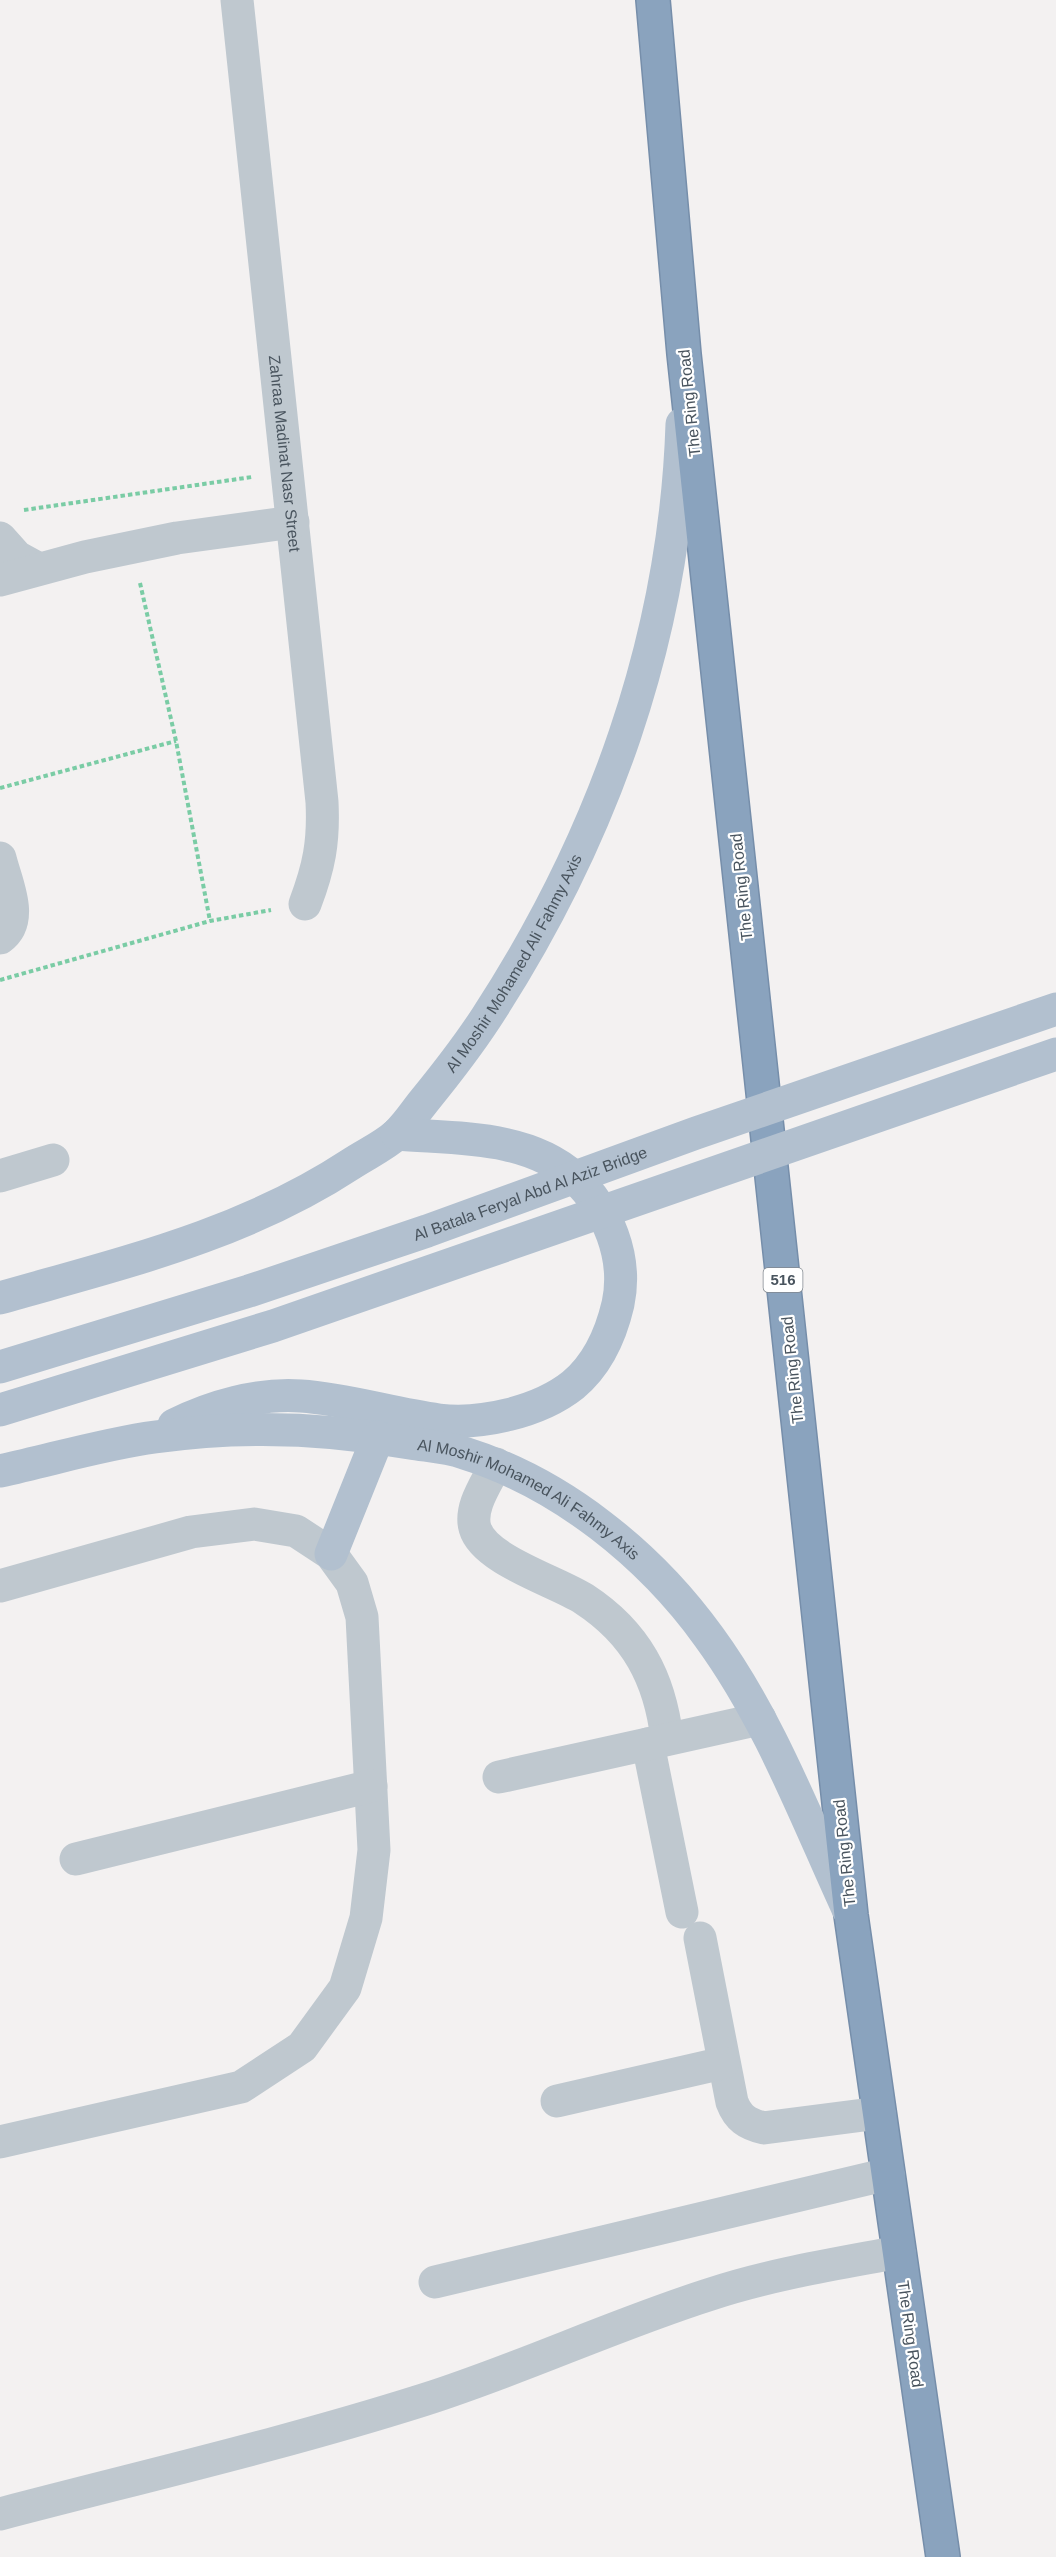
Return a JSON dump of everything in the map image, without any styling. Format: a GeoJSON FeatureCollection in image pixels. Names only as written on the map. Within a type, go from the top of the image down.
{"type":"FeatureCollection","features":[{"type":"Feature","properties":{"kind":"highway","name":"The Ring Road"},"geometry":{"type":"LineString","coordinates":[[653,0],[684,354],[851,1915],[943,2557]]}},
{"type":"Feature","properties":{"kind":"main road","name":"Al Moshir Mohamed Ali Fahmy Axis"},"geometry":{"type":"LineString","coordinates":[[0,1299],[156,1254],[217,1233],[279,1206],[337,1173],[397,1134],[464,1051],[522,962],[572,868],[614,771],[645,669],[668,566],[681,460],[684,354]]}},
{"type":"Feature","properties":{"kind":"main road","name":"Al Batala Feryal Abd Al Aziz Bridge"},"geometry":{"type":"LineString","coordinates":[[0,1367],[249,1291],[427,1231],[696,1133],[1056,1009]]}},
{"type":"Feature","properties":{"kind":"main road"},"geometry":{"type":"LineString","coordinates":[[0,1410],[273,1326],[1056,1054]]}},
{"type":"Feature","properties":{"kind":"main road"},"geometry":{"type":"LineString","coordinates":[[151,1437],[191,1417],[226,1405],[263,1398],[301,1396],[441,1420],[476,1420],[510,1415],[542,1403],[572,1385],[597,1358],[613,1327],[620,1291],[619,1256],[608,1222],[589,1191],[562,1167],[530,1150],[495,1142],[397,1134]]}},
{"type":"Feature","properties":{"kind":"main road","name":"Al Moshir Mohamed Ali Fahmy Axis"},"geometry":{"type":"LineString","coordinates":[[0,1471],[151,1437],[196,1432],[315,1431],[378,1437],[461,1452],[496,1464],[535,1483],[601,1526],[659,1577],[709,1637],[760,1719],[851,1915]]}},
{"type":"Feature","properties":{"kind":"main road"},"geometry":{"type":"LineString","coordinates":[[332,1554],[378,1437]]}},
{"type":"Feature","properties":{"kind":"street","name":"Zahraa Madinat Nasr Street"},"geometry":{"type":"LineString","coordinates":[[237,0],[322,802],[323,837],[318,871],[305,904]]}},
{"type":"Feature","properties":{"kind":"street"},"geometry":{"type":"LineString","coordinates":[[0,580],[131,547],[177,538],[293,522]]}},
{"type":"Feature","properties":{"kind":"street"},"geometry":{"type":"LineString","coordinates":[[0,538],[17,557],[39,569]]}},
{"type":"Feature","properties":{"kind":"street"},"geometry":{"type":"LineString","coordinates":[[0,858],[13,912],[13,922],[9,932],[0,938]]}},
{"type":"Feature","properties":{"kind":"street"},"geometry":{"type":"LineString","coordinates":[[0,1176],[53,1160]]}},
{"type":"Feature","properties":{"kind":"street"},"geometry":{"type":"LineString","coordinates":[[496,1464],[474,1509],[473,1520],[480,1539],[504,1557],[582,1597],[603,1612],[623,1630],[639,1651],[654,1678],[663,1708],[657,1741],[691,1925],[736,2112],[752,2125],[764,2128],[879,2113]]}},
{"type":"Feature","properties":{"kind":"street"},"geometry":{"type":"LineString","coordinates":[[0,1587],[191,1532],[254,1524],[296,1531],[332,1554],[352,1583],[362,1617],[374,1850],[366,1918],[345,1988],[302,2047],[241,2087],[0,2142]]}},
{"type":"Feature","properties":{"kind":"street"},"geometry":{"type":"LineString","coordinates":[[500,1777],[760,1719]]}},
{"type":"Feature","properties":{"kind":"street"},"geometry":{"type":"LineString","coordinates":[[76,1858],[371,1786]]}},
{"type":"Feature","properties":{"kind":"street"},"geometry":{"type":"LineString","coordinates":[[557,2101],[723,2063]]}},
{"type":"Feature","properties":{"kind":"street"},"geometry":{"type":"LineString","coordinates":[[435,2282],[888,2174]]}},
{"type":"Feature","properties":{"kind":"street"},"geometry":{"type":"LineString","coordinates":[[0,2514],[414,2403],[495,2376],[651,2314],[712,2293],[775,2276],[899,2252]]}},
{"type":"Feature","properties":{"kind":"path"},"geometry":{"type":"LineString","coordinates":[[23,510],[288,472]]}},
{"type":"Feature","properties":{"kind":"path"},"geometry":{"type":"LineString","coordinates":[[131,547],[176,741],[210,921]]}},
{"type":"Feature","properties":{"kind":"path"},"geometry":{"type":"LineString","coordinates":[[0,788],[176,741]]}},
{"type":"Feature","properties":{"kind":"path"},"geometry":{"type":"LineString","coordinates":[[0,980],[210,921],[305,904]]}}]}
